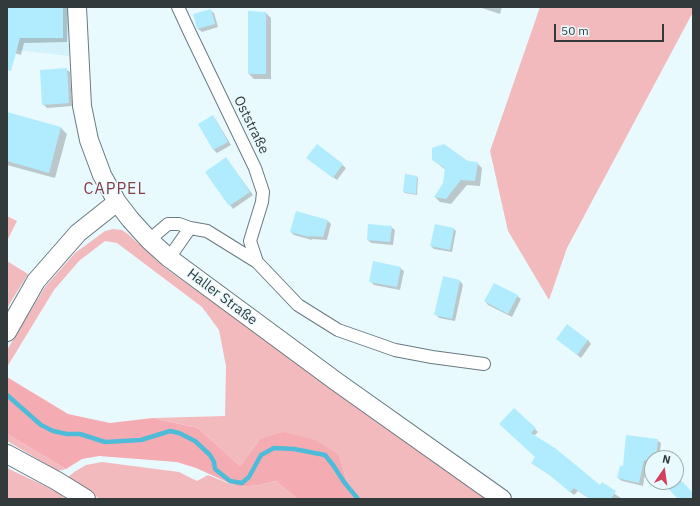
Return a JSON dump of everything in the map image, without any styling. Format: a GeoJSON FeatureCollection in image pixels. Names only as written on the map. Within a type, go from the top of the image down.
{"type":"FeatureCollection","features":[{"type":"Feature","properties":{"kind":"main road","name":"Haller Straße"},"geometry":{"type":"LineString","coordinates":[[77,7],[82,106],[89,140],[102,175],[117,202],[149,240],[169,258],[337,382],[502,499]]}},
{"type":"Feature","properties":{"kind":"main road"},"geometry":{"type":"LineString","coordinates":[[7,332],[36,281],[78,233],[117,202]]}},
{"type":"Feature","properties":{"kind":"main road"},"geometry":{"type":"LineString","coordinates":[[7,454],[57,481],[86,499]]}},
{"type":"Feature","properties":{"kind":"street","name":"Oststraße"},"geometry":{"type":"LineString","coordinates":[[178,7],[255,168],[263,192],[262,202],[250,241],[257,262]]}},
{"type":"Feature","properties":{"kind":"street","name":"Oststraße"},"geometry":{"type":"LineString","coordinates":[[149,240],[168,224],[179,224],[207,232],[257,262],[298,305],[338,330],[395,350],[432,358],[484,364]]}},
{"type":"Feature","properties":{"kind":"street"},"geometry":{"type":"LineString","coordinates":[[169,258],[190,228]]}},
{"type":"Feature","properties":{"kind":"shaded area"},"geometry":{"type":"Polygon","coordinates":[[[7,7],[67,7],[69,56],[7,49],[7,7]]]}},
{"type":"Feature","properties":{"kind":"shaded area"},"geometry":{"type":"Polygon","coordinates":[[[540,7],[693,7],[693,12],[567,248],[549,300],[508,231],[490,151],[540,7]]]}},
{"type":"Feature","properties":{"kind":"shaded area"},"geometry":{"type":"Polygon","coordinates":[[[7,216],[17,221],[7,241],[7,216]]]}},
{"type":"Feature","properties":{"kind":"shaded area"},"geometry":{"type":"Polygon","coordinates":[[[113,229],[122,230],[129,235],[165,268],[489,499],[363,499],[355,495],[346,478],[339,455],[260,439],[240,466],[198,428],[153,418],[225,416],[226,366],[219,330],[202,307],[117,243],[105,241],[79,261],[54,290],[7,367],[7,350],[45,287],[75,253],[105,231],[113,229]]]}},
{"type":"Feature","properties":{"kind":"shaded area"},"geometry":{"type":"Polygon","coordinates":[[[7,261],[28,274],[7,308],[7,261]]]}},
{"type":"Feature","properties":{"kind":"shaded area"},"geometry":{"type":"Polygon","coordinates":[[[7,377],[68,414],[110,423],[153,418],[198,428],[240,466],[260,439],[283,432],[315,440],[339,455],[346,478],[355,495],[363,499],[297,499],[276,481],[260,485],[238,487],[196,468],[177,462],[99,456],[82,459],[66,469],[7,434],[7,377]]]}},
{"type":"Feature","properties":{"kind":"shaded area"},"geometry":{"type":"Polygon","coordinates":[[[7,434],[66,469],[58,471],[7,441],[7,434]]]}},
{"type":"Feature","properties":{"kind":"shaded area"},"geometry":{"type":"Polygon","coordinates":[[[102,462],[179,472],[197,481],[208,475],[238,487],[260,485],[276,481],[297,499],[100,499],[67,478],[86,465],[102,462]]]}},
{"type":"Feature","properties":{"kind":"shaded area"},"geometry":{"type":"Polygon","coordinates":[[[7,468],[60,494],[65,499],[7,499],[7,468]]]}},
{"type":"Feature","properties":{"kind":"building"},"geometry":{"type":"Polygon","coordinates":[[[7,7],[63,7],[63,38],[20,38],[11,71],[7,70],[7,7]]]}},
{"type":"Feature","properties":{"kind":"building"},"geometry":{"type":"Polygon","coordinates":[[[211,9],[215,24],[197,29],[193,14],[211,9]]]}},
{"type":"Feature","properties":{"kind":"building"},"geometry":{"type":"Polygon","coordinates":[[[248,11],[266,12],[266,74],[248,74],[248,11]]]}},
{"type":"Feature","properties":{"kind":"building"},"geometry":{"type":"Polygon","coordinates":[[[67,68],[69,103],[42,105],[40,70],[67,68]]]}},
{"type":"Feature","properties":{"kind":"building"},"geometry":{"type":"Polygon","coordinates":[[[7,112],[61,127],[49,173],[7,161],[7,112]]]}},
{"type":"Feature","properties":{"kind":"building"},"geometry":{"type":"Polygon","coordinates":[[[213,115],[228,142],[213,150],[198,124],[213,115]]]}},
{"type":"Feature","properties":{"kind":"building"},"geometry":{"type":"Polygon","coordinates":[[[317,144],[343,164],[333,178],[306,158],[317,144]]]}},
{"type":"Feature","properties":{"kind":"building"},"geometry":{"type":"Polygon","coordinates":[[[444,144],[468,161],[478,162],[475,181],[461,180],[446,199],[434,197],[443,183],[445,168],[432,160],[432,148],[444,144]]]}},
{"type":"Feature","properties":{"kind":"building"},"geometry":{"type":"Polygon","coordinates":[[[226,157],[250,192],[229,206],[205,172],[226,157]]]}},
{"type":"Feature","properties":{"kind":"building"},"geometry":{"type":"Polygon","coordinates":[[[405,174],[417,176],[416,194],[403,192],[405,174]]]}},
{"type":"Feature","properties":{"kind":"building"},"geometry":{"type":"Polygon","coordinates":[[[296,211],[328,220],[323,237],[309,237],[290,232],[296,211]]]}},
{"type":"Feature","properties":{"kind":"building"},"geometry":{"type":"Polygon","coordinates":[[[368,224],[392,226],[390,242],[367,240],[368,224]]]}},
{"type":"Feature","properties":{"kind":"building"},"geometry":{"type":"Polygon","coordinates":[[[435,224],[454,228],[450,250],[430,246],[435,224]]]}},
{"type":"Feature","properties":{"kind":"building"},"geometry":{"type":"Polygon","coordinates":[[[373,261],[401,267],[397,287],[369,282],[373,261]]]}},
{"type":"Feature","properties":{"kind":"building"},"geometry":{"type":"Polygon","coordinates":[[[443,276],[460,280],[452,319],[434,315],[443,276]]]}},
{"type":"Feature","properties":{"kind":"building"},"geometry":{"type":"Polygon","coordinates":[[[494,283],[518,295],[508,314],[484,301],[494,283]]]}},
{"type":"Feature","properties":{"kind":"building"},"geometry":{"type":"Polygon","coordinates":[[[567,324],[588,340],[577,355],[556,339],[567,324]]]}},
{"type":"Feature","properties":{"kind":"building"},"geometry":{"type":"Polygon","coordinates":[[[514,408],[536,428],[531,433],[555,448],[600,485],[602,482],[616,491],[611,499],[591,499],[574,488],[570,492],[547,473],[531,463],[535,457],[499,424],[514,408]]]}},
{"type":"Feature","properties":{"kind":"building"},"geometry":{"type":"Polygon","coordinates":[[[626,435],[658,439],[657,450],[644,450],[644,460],[639,483],[617,478],[620,466],[623,466],[626,435]]]}},
{"type":"Feature","properties":{"kind":"building"},"geometry":{"type":"Polygon","coordinates":[[[684,483],[693,493],[693,499],[678,499],[670,490],[684,490],[684,483]]]}},
{"type":"Feature","properties":{"kind":"waterway"},"geometry":{"type":"LineString","coordinates":[[7,395],[41,425],[53,431],[67,434],[80,434],[105,442],[141,440],[170,431],[179,433],[195,441],[210,455],[214,462],[215,469],[230,481],[242,483],[249,477],[261,455],[274,448],[294,449],[325,455],[358,499]]}},
{"type":"Feature","properties":{"kind":"district","name":"CAPPEL"},"geometry":{"type":"Point","coordinates":[115,189]}}]}
